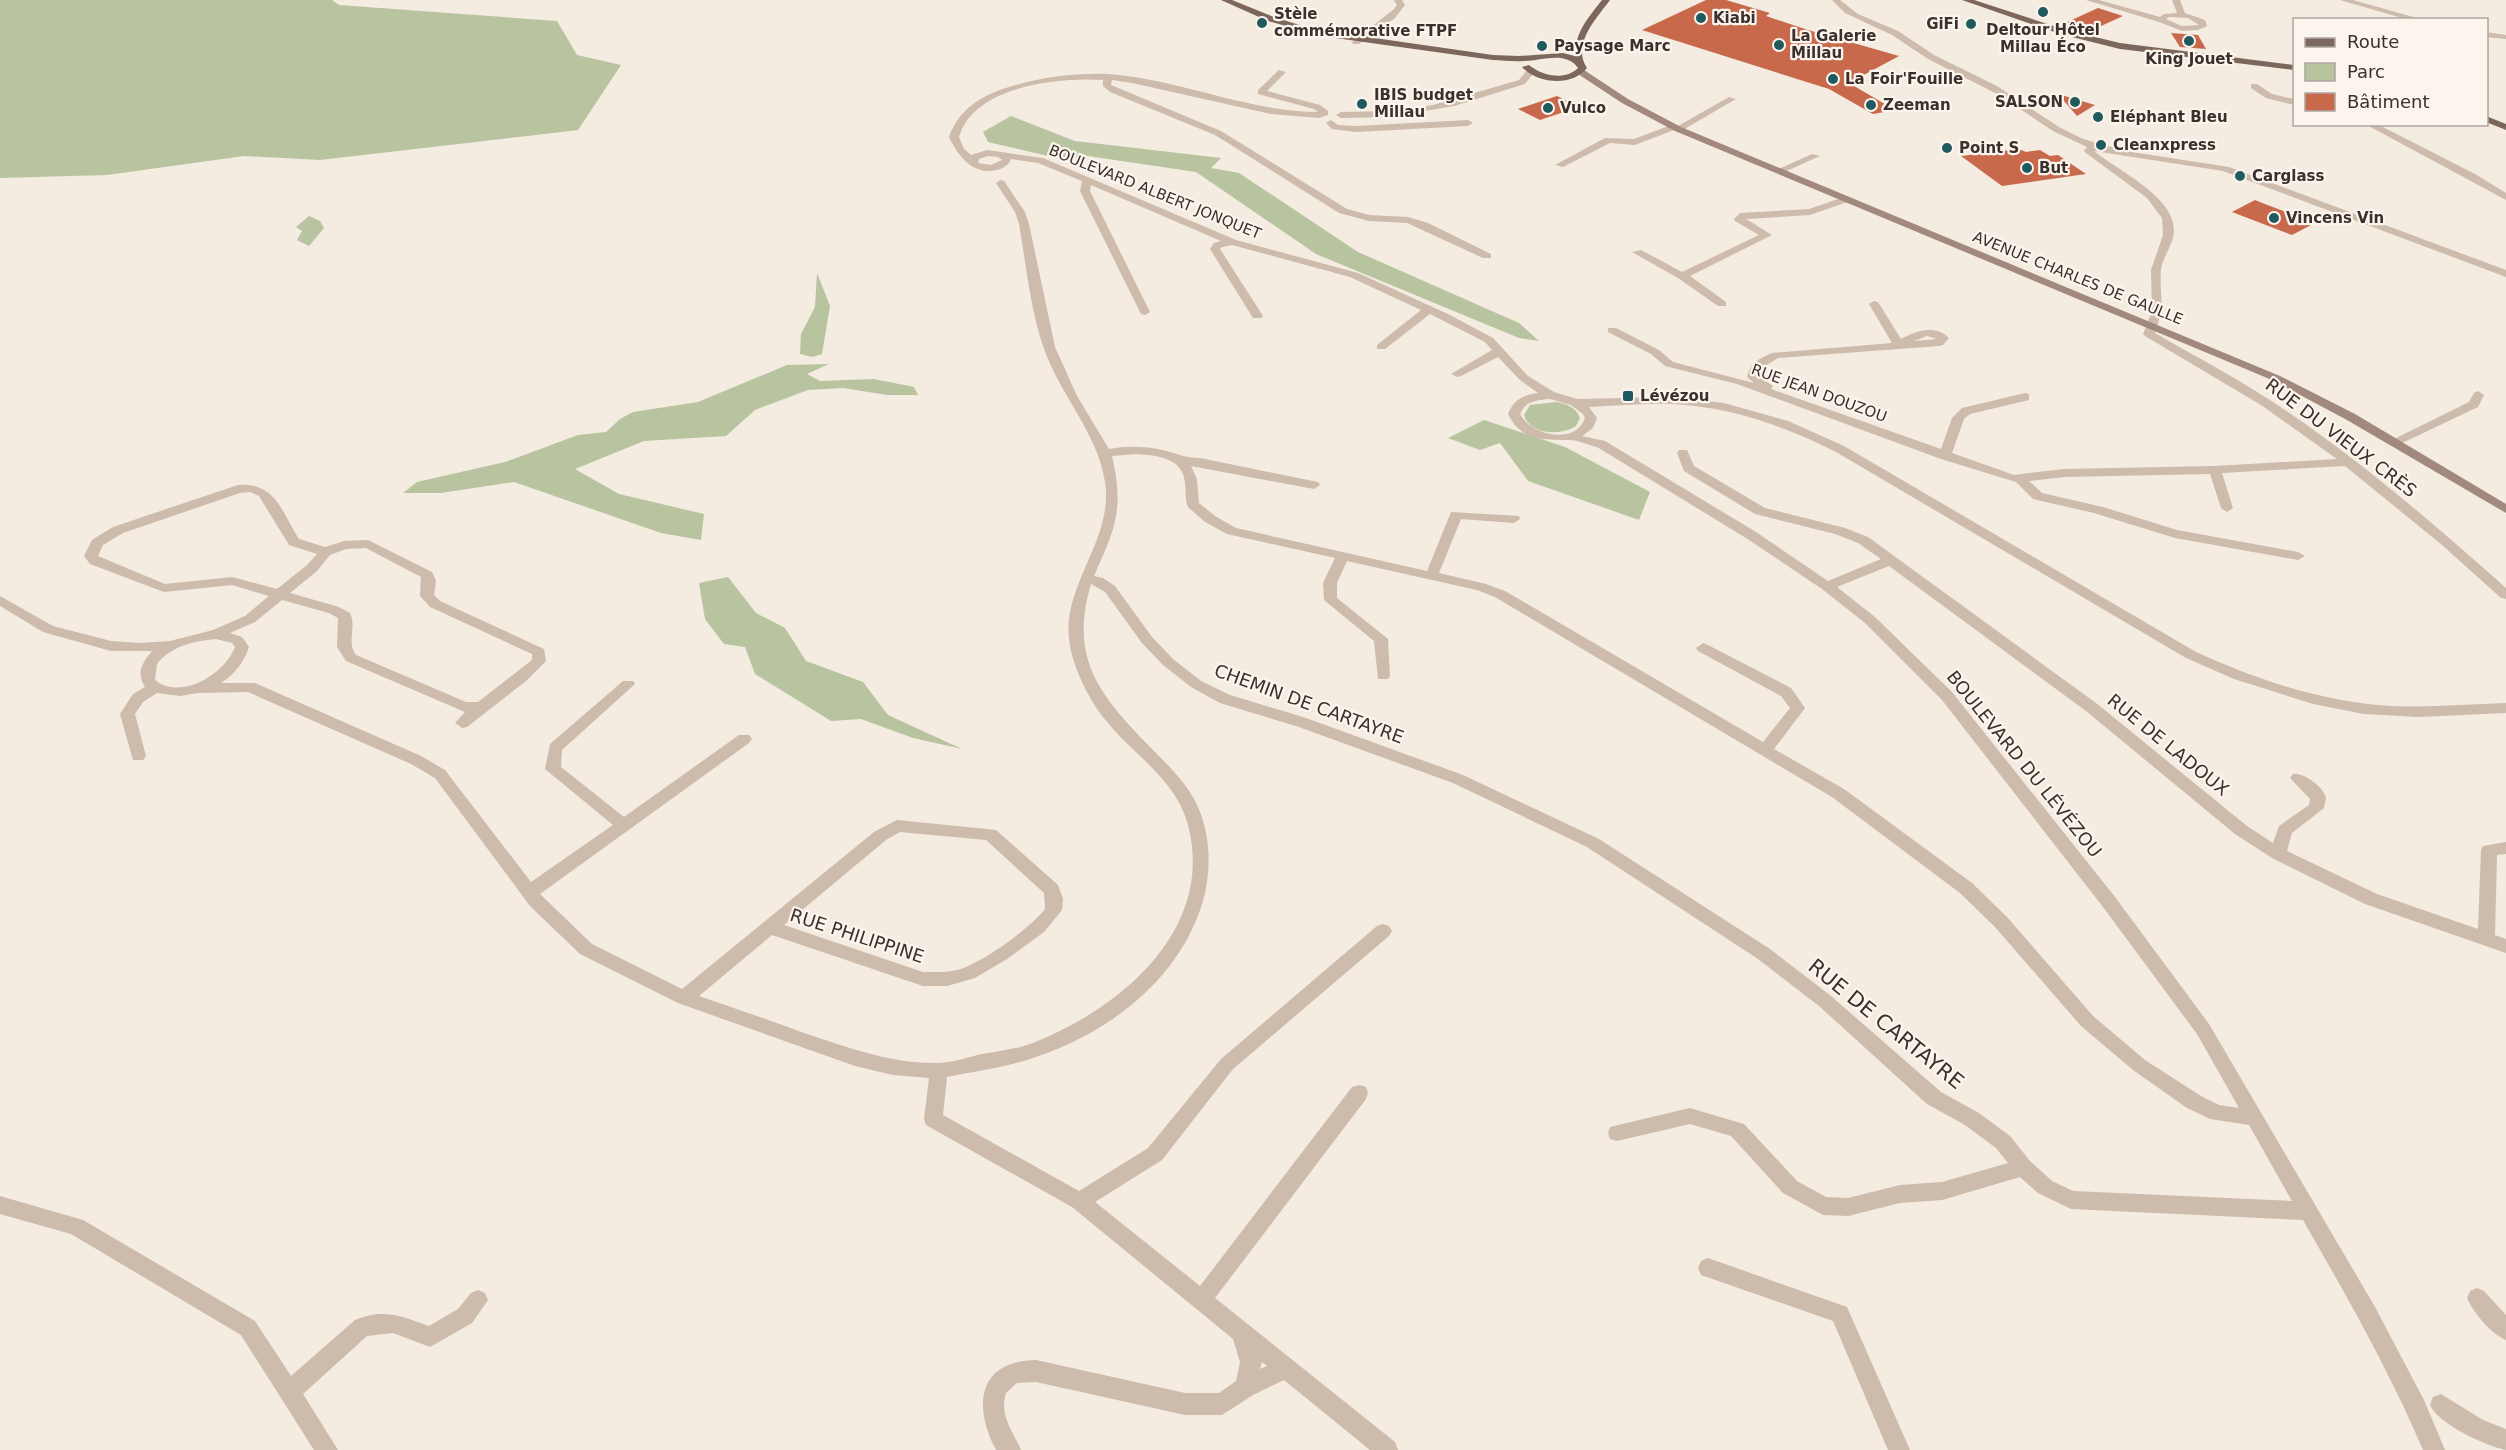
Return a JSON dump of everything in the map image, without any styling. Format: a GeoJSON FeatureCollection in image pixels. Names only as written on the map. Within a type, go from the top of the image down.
{"type":"FeatureCollection","features":[{"type":"Feature","properties":{"kind":"main road"},"geometry":{"type":"LineString","coordinates":[[1225,0],[1272,19],[1312,31],[1357,40],[1489,58],[1529,66],[1551,77],[1564,77],[1581,72],[1625,101]]}},
{"type":"Feature","properties":{"kind":"main road"},"geometry":{"type":"LineString","coordinates":[[1561,56],[1574,51],[1584,28],[1604,0]]}},
{"type":"Feature","properties":{"kind":"main road"},"geometry":{"type":"LineString","coordinates":[[1966,0],[2072,35],[2120,46],[2293,68]]}},
{"type":"Feature","properties":{"kind":"main road"},"geometry":{"type":"LineString","coordinates":[[1579,43],[1579,62],[1583,68],[1581,72]]}},
{"type":"Feature","properties":{"kind":"main road"},"geometry":{"type":"LineString","coordinates":[[1529,66],[1543,55],[1561,56],[1579,62]]}},
{"type":"Feature","properties":{"kind":"main road"},"geometry":{"type":"LineString","coordinates":[[1564,77],[1625,101]]}},
{"type":"Feature","properties":{"kind":"main road","name":"AVENUE CHARLES DE GAULLE"},"geometry":{"type":"LineString","coordinates":[[1625,101],[1676,128],[2152,324],[2276,378],[2394,442],[2506,509]]}},
{"type":"Feature","properties":{"kind":"main road"},"geometry":{"type":"LineString","coordinates":[[2488,119],[2506,126]]}},
{"type":"Feature","properties":{"kind":"street"},"geometry":{"type":"LineString","coordinates":[[1357,40],[1396,15],[1401,5],[1398,0]]}},
{"type":"Feature","properties":{"kind":"street"},"geometry":{"type":"LineString","coordinates":[[1836,0],[1853,14],[1893,32],[1934,59],[2004,94],[2057,132],[2094,146],[2130,154],[2226,169],[2506,274]]}},
{"type":"Feature","properties":{"kind":"street"},"geometry":{"type":"LineString","coordinates":[[2090,0],[2162,20],[2169,25],[2182,28],[2196,29],[2203,26],[2199,20],[2182,15],[2164,16],[2162,20]]}},
{"type":"Feature","properties":{"kind":"street"},"geometry":{"type":"LineString","coordinates":[[2176,0],[2182,15]]}},
{"type":"Feature","properties":{"kind":"street"},"geometry":{"type":"LineString","coordinates":[[2344,0],[2412,18]]}},
{"type":"Feature","properties":{"kind":"street"},"geometry":{"type":"LineString","coordinates":[[2488,34],[2506,37]]}},
{"type":"Feature","properties":{"kind":"street"},"geometry":{"type":"LineString","coordinates":[[1493,92],[1522,82],[1529,66]]}},
{"type":"Feature","properties":{"kind":"street"},"geometry":{"type":"LineString","coordinates":[[1282,72],[1261,92],[1317,107],[1321,116],[1335,127],[1356,129],[1468,123]]}},
{"type":"Feature","properties":{"kind":"street"},"geometry":{"type":"LineString","coordinates":[[173,644],[149,665],[146,674],[148,682],[155,687],[173,691],[195,688],[250,687],[416,760],[440,774],[530,892],[586,949],[684,998],[855,1058],[893,1067],[939,1071],[1033,1051],[1075,1032],[1110,1012],[1148,981],[1172,950],[1190,915],[1199,885],[1201,855],[1197,829],[1188,802],[1173,780],[1108,713],[1084,670],[1076,639],[1077,608],[1086,578],[1106,534],[1112,509],[1112,485],[1105,453],[1071,396],[1049,347],[1020,212],[1001,183],[983,168],[975,166],[956,144],[954,137],[960,121],[971,109],[996,94],[1034,83],[1059,79],[1108,77],[1152,83],[1240,106],[1297,115],[1342,117],[1426,111],[1551,77]]}},
{"type":"Feature","properties":{"kind":"street"},"geometry":{"type":"LineString","coordinates":[[1108,77],[1107,86],[1113,90],[1218,133],[1343,211],[1369,218],[1408,220],[1424,225],[1487,256]]}},
{"type":"Feature","properties":{"kind":"street"},"geometry":{"type":"LineString","coordinates":[[2254,86],[2269,96],[2293,102]]}},
{"type":"Feature","properties":{"kind":"street"},"geometry":{"type":"LineString","coordinates":[[1560,165],[1608,140],[1635,142],[1676,128],[1732,99]]}},
{"type":"Feature","properties":{"kind":"street"},"geometry":{"type":"LineString","coordinates":[[1331,123],[1342,117]]}},
{"type":"Feature","properties":{"kind":"street"},"geometry":{"type":"LineString","coordinates":[[2373,126],[2472,176],[2506,197]]}},
{"type":"Feature","properties":{"kind":"street"},"geometry":{"type":"LineString","coordinates":[[956,144],[970,150],[987,153],[1003,161]]}},
{"type":"Feature","properties":{"kind":"street"},"geometry":{"type":"LineString","coordinates":[[2094,146],[2089,151],[2093,155],[2119,172],[2157,204],[2166,216],[2169,230],[2156,268],[2157,315],[2152,324]]}},
{"type":"Feature","properties":{"kind":"street"},"geometry":{"type":"LineString","coordinates":[[972,160],[977,155],[987,153]]}},
{"type":"Feature","properties":{"kind":"street"},"geometry":{"type":"LineString","coordinates":[[1779,171],[1815,156]]}},
{"type":"Feature","properties":{"kind":"street","name":"BOULEVARD ALBERT JONQUET"},"geometry":{"type":"LineString","coordinates":[[1003,161],[1028,158],[1040,160],[1232,242],[1354,275],[1467,327],[1489,340],[1524,378],[1550,396]]}},
{"type":"Feature","properties":{"kind":"street"},"geometry":{"type":"LineString","coordinates":[[983,168],[1003,161]]}},
{"type":"Feature","properties":{"kind":"street"},"geometry":{"type":"LineString","coordinates":[[1001,183],[998,172],[1003,161]]}},
{"type":"Feature","properties":{"kind":"street"},"geometry":{"type":"LineString","coordinates":[[1087,180],[1085,191],[1145,312]]}},
{"type":"Feature","properties":{"kind":"street"},"geometry":{"type":"LineString","coordinates":[[1682,276],[1767,235],[1739,219],[1744,215],[1810,212],[1847,199]]}},
{"type":"Feature","properties":{"kind":"street"},"geometry":{"type":"LineString","coordinates":[[1232,242],[1218,245],[1215,249],[1257,316]]}},
{"type":"Feature","properties":{"kind":"street"},"geometry":{"type":"LineString","coordinates":[[1637,252],[1682,276],[1722,304]]}},
{"type":"Feature","properties":{"kind":"street"},"geometry":{"type":"LineString","coordinates":[[1816,408],[1760,383],[1753,377],[1753,372],[1758,366],[1776,355],[1899,345],[1875,304]]}},
{"type":"Feature","properties":{"kind":"street"},"geometry":{"type":"LineString","coordinates":[[1381,347],[1429,309]]}},
{"type":"Feature","properties":{"kind":"street","name":"RUE DU VIEUX CRÈS"},"geometry":{"type":"LineString","coordinates":[[2152,324],[2149,334],[2265,402],[2347,462],[2447,542],[2506,595]]}},
{"type":"Feature","properties":{"kind":"street","name":"RUE JEAN DOUZOU"},"geometry":{"type":"LineString","coordinates":[[1612,330],[1655,352],[1669,364],[1741,382],[2001,476],[2020,479],[2038,475],[2215,470],[2347,462]]}},
{"type":"Feature","properties":{"kind":"street"},"geometry":{"type":"LineString","coordinates":[[1456,374],[1500,351]]}},
{"type":"Feature","properties":{"kind":"street"},"geometry":{"type":"LineString","coordinates":[[1524,378],[1527,399],[1550,396],[1577,403],[1613,404],[1662,400],[1718,406],[1761,416],[1803,431],[1840,449],[2191,656],[2271,688],[2320,701],[2390,711],[2430,712],[2506,708]]}},
{"type":"Feature","properties":{"kind":"street"},"geometry":{"type":"LineString","coordinates":[[2394,442],[2474,404],[2478,395]]}},
{"type":"Feature","properties":{"kind":"street"},"geometry":{"type":"LineString","coordinates":[[1945,456],[1958,418],[1966,411],[2025,397]]}},
{"type":"Feature","properties":{"kind":"street","name":"BOULEVARD DU LÉVÉZOU"},"geometry":{"type":"LineString","coordinates":[[1527,399],[1515,408],[1514,414],[1521,426],[1538,434],[1568,436],[1601,444],[1751,535],[1827,586],[1870,620],[1947,696],[2167,977],[2203,1029],[2368,1314],[2416,1408],[2434,1450]]}},
{"type":"Feature","properties":{"kind":"street","name":"BOULEVARD DU LÉVÉZOU"},"geometry":{"type":"LineString","coordinates":[[1577,403],[1588,412],[1589,421],[1601,444]]}},
{"type":"Feature","properties":{"kind":"street"},"geometry":{"type":"LineString","coordinates":[[1568,436],[1582,431],[1589,421],[1613,404]]}},
{"type":"Feature","properties":{"kind":"street"},"geometry":{"type":"LineString","coordinates":[[1105,453],[1143,450],[1167,455],[1182,462],[1200,462],[1314,485]]}},
{"type":"Feature","properties":{"kind":"street","name":"RUE DE LADOUX"},"geometry":{"type":"LineString","coordinates":[[1683,453],[1688,468],[1744,503],[1783,518],[1840,531],[1863,540],[2091,708],[2241,830],[2278,854],[2371,899],[2506,946]]}},
{"type":"Feature","properties":{"kind":"street"},"geometry":{"type":"LineString","coordinates":[[1182,462],[1189,471],[1193,504],[1210,519],[1232,531],[1481,587],[1500,594],[1838,793],[1966,888],[2001,922],[2087,1021],[2139,1065],[2194,1102],[2217,1113],[2256,1118]]}},
{"type":"Feature","properties":{"kind":"street"},"geometry":{"type":"LineString","coordinates":[[2215,470],[2227,508]]}},
{"type":"Feature","properties":{"kind":"street","name":"RUE JEAN DOUZOU"},"geometry":{"type":"LineString","coordinates":[[2020,479],[2037,496],[2098,510],[2175,534],[2298,556]]}},
{"type":"Feature","properties":{"kind":"street"},"geometry":{"type":"LineString","coordinates":[[325,552],[294,542],[264,493],[252,488],[238,489],[118,530],[107,535],[92,549],[91,556],[94,561],[164,588],[232,581],[334,610],[345,616],[347,622],[342,645],[351,658],[464,707],[480,707]]}},
{"type":"Feature","properties":{"kind":"street"},"geometry":{"type":"LineString","coordinates":[[1431,576],[1456,515],[1514,519]]}},
{"type":"Feature","properties":{"kind":"street"},"geometry":{"type":"LineString","coordinates":[[0,600],[48,629],[111,646],[127,648],[173,644],[216,634],[250,619],[312,568],[325,552],[344,545],[369,544],[427,575],[429,581],[427,596],[435,604],[539,652],[539,661],[533,668],[462,723]]}},
{"type":"Feature","properties":{"kind":"street"},"geometry":{"type":"LineString","coordinates":[[1342,557],[1328,592],[1331,600],[1381,639],[1383,676]]}},
{"type":"Feature","properties":{"kind":"street"},"geometry":{"type":"LineString","coordinates":[[1827,586],[1891,560]]}},
{"type":"Feature","properties":{"kind":"street","name":"CHEMIN DE CARTAYRE"},"geometry":{"type":"LineString","coordinates":[[1086,578],[1098,581],[1110,590],[1147,640],[1168,662],[1196,684],[1225,699],[1301,722],[1432,769],[1519,806]]}},
{"type":"Feature","properties":{"kind":"street"},"geometry":{"type":"LineString","coordinates":[[250,619],[241,652],[241,670],[250,687]]}},
{"type":"Feature","properties":{"kind":"street"},"geometry":{"type":"LineString","coordinates":[[216,634],[228,635],[237,640],[241,652]]}},
{"type":"Feature","properties":{"kind":"street"},"geometry":{"type":"LineString","coordinates":[[127,648],[149,665]]}},
{"type":"Feature","properties":{"kind":"street"},"geometry":{"type":"LineString","coordinates":[[1703,648],[1786,692],[1794,700],[1798,708],[1766,750]]}},
{"type":"Feature","properties":{"kind":"street"},"geometry":{"type":"LineString","coordinates":[[195,688],[224,675],[241,652]]}},
{"type":"Feature","properties":{"kind":"street"},"geometry":{"type":"LineString","coordinates":[[625,826],[553,769],[555,748],[628,684]]}},
{"type":"Feature","properties":{"kind":"street"},"geometry":{"type":"LineString","coordinates":[[138,756],[127,714],[138,698],[155,687]]}},
{"type":"Feature","properties":{"kind":"street"},"geometry":{"type":"LineString","coordinates":[[530,892],[744,739]]}},
{"type":"Feature","properties":{"kind":"street"},"geometry":{"type":"LineString","coordinates":[[2278,854],[2285,830],[2316,808],[2319,797],[2298,778]]}},
{"type":"Feature","properties":{"kind":"street","name":"RUE DE CARTAYRE"},"geometry":{"type":"LineString","coordinates":[[1519,806],[1593,843],[1764,954],[1825,1001],[1934,1098],[1972,1119],[2003,1142],[2023,1167],[2045,1187],[2071,1200],[2310,1211]]}},
{"type":"Feature","properties":{"kind":"street","name":"RUE PHILIPPINE"},"geometry":{"type":"LineString","coordinates":[[684,998],[769,927],[880,836],[897,826],[990,834],[1052,890],[1055,901],[1052,913],[1026,936],[969,973],[949,979],[923,979],[769,927]]}},
{"type":"Feature","properties":{"kind":"street"},"geometry":{"type":"LineString","coordinates":[[2486,939],[2489,850],[2506,848]]}},
{"type":"Feature","properties":{"kind":"street"},"geometry":{"type":"LineString","coordinates":[[1079,1201],[1155,1154],[1227,1064],[1383,931]]}},
{"type":"Feature","properties":{"kind":"street"},"geometry":{"type":"LineString","coordinates":[[939,1071],[933,1119],[1079,1201],[1243,1336],[1387,1450]]}},
{"type":"Feature","properties":{"kind":"street"},"geometry":{"type":"LineString","coordinates":[[1201,1301],[1359,1093]]}},
{"type":"Feature","properties":{"kind":"street"},"geometry":{"type":"LineString","coordinates":[[1617,1133],[1690,1116],[1737,1130],[1790,1187],[1823,1206],[1848,1207],[1900,1194],[1942,1191],[2023,1167]]}},
{"type":"Feature","properties":{"kind":"street"},"geometry":{"type":"LineString","coordinates":[[0,1205],[76,1226],[248,1328],[327,1450]]}},
{"type":"Feature","properties":{"kind":"street"},"geometry":{"type":"LineString","coordinates":[[1708,1268],[1840,1314],[1899,1450]]}},
{"type":"Feature","properties":{"kind":"street"},"geometry":{"type":"LineString","coordinates":[[2477,1298],[2506,1330]]}},
{"type":"Feature","properties":{"kind":"street"},"geometry":{"type":"LineString","coordinates":[[289,1392],[362,1327],[393,1323],[430,1337],[465,1316],[478,1300]]}},
{"type":"Feature","properties":{"kind":"street"},"geometry":{"type":"LineString","coordinates":[[1243,1336],[1251,1362],[1245,1387]]}},
{"type":"Feature","properties":{"kind":"street"},"geometry":{"type":"LineString","coordinates":[[1011,1450],[1003,1442],[991,1404],[998,1384],[1013,1373],[1036,1371],[1185,1404],[1222,1404],[1245,1387],[1285,1369]]}},
{"type":"Feature","properties":{"kind":"street"},"geometry":{"type":"LineString","coordinates":[[2441,1405],[2476,1428],[2506,1440]]}},
{"type":"Feature","properties":{"kind":"green space"},"geometry":{"type":"Polygon","coordinates":[[[0,0],[332,0],[339,5],[557,21],[577,55],[621,65],[578,130],[320,160],[244,156],[107,175],[0,178],[0,0]]]}},
{"type":"Feature","properties":{"kind":"green space"},"geometry":{"type":"Polygon","coordinates":[[[1011,116],[1075,141],[1221,158],[1211,168],[1239,173],[1358,252],[1519,323],[1539,341],[1519,338],[1316,254],[1196,172],[1081,155],[1069,161],[988,142],[983,132],[1011,116]]]}},
{"type":"Feature","properties":{"kind":"green space"},"geometry":{"type":"Polygon","coordinates":[[[309,216],[320,221],[324,228],[309,246],[297,240],[302,231],[296,227],[309,216]]]}},
{"type":"Feature","properties":{"kind":"green space"},"geometry":{"type":"Polygon","coordinates":[[[817,273],[830,306],[822,354],[812,357],[800,354],[801,334],[815,307],[817,273]]]}},
{"type":"Feature","properties":{"kind":"green space"},"geometry":{"type":"Polygon","coordinates":[[[829,364],[807,374],[820,381],[874,379],[914,387],[918,395],[887,395],[843,388],[808,390],[755,410],[726,436],[644,441],[575,469],[619,494],[704,514],[701,540],[661,533],[514,482],[441,493],[403,493],[417,482],[505,462],[578,435],[606,432],[620,419],[633,412],[698,402],[787,365],[829,364]]]}},
{"type":"Feature","properties":{"kind":"green space"},"geometry":{"type":"Polygon","coordinates":[[[1556,402],[1576,411],[1580,418],[1576,426],[1562,431],[1547,432],[1527,422],[1524,415],[1530,405],[1556,402]]]}},
{"type":"Feature","properties":{"kind":"green space"},"geometry":{"type":"Polygon","coordinates":[[[1484,420],[1565,447],[1650,492],[1639,520],[1528,481],[1500,443],[1480,450],[1448,438],[1484,420]]]}},
{"type":"Feature","properties":{"kind":"green space"},"geometry":{"type":"Polygon","coordinates":[[[728,577],[756,613],[785,628],[806,661],[863,682],[888,715],[962,749],[913,738],[861,719],[831,721],[755,674],[745,647],[724,644],[705,619],[699,583],[728,577]]]}},
{"type":"Feature","properties":{"kind":"building","name":"La Galerie Millau"},"geometry":{"type":"Polygon","coordinates":[[[1706,0],[1726,0],[1770,13],[1766,16],[1808,30],[1899,56],[1849,83],[1895,110],[1873,114],[1829,89],[1642,30],[1706,0]]]}},
{"type":"Feature","properties":{"kind":"building"},"geometry":{"type":"Polygon","coordinates":[[[2098,8],[2123,16],[2090,31],[2065,23],[2098,8]]]}},
{"type":"Feature","properties":{"kind":"building","name":"King Jouet"},"geometry":{"type":"Polygon","coordinates":[[[2171,33],[2198,35],[2206,49],[2180,47],[2171,33]]]}},
{"type":"Feature","properties":{"kind":"building","name":"SALSON"},"geometry":{"type":"Polygon","coordinates":[[[2058,94],[2095,105],[2077,116],[2058,94]]]}},
{"type":"Feature","properties":{"kind":"building","name":"Vulco"},"geometry":{"type":"Polygon","coordinates":[[[1557,96],[1579,107],[1540,120],[1518,109],[1557,96]]]}},
{"type":"Feature","properties":{"kind":"building","name":"But"},"geometry":{"type":"Polygon","coordinates":[[[2019,149],[2026,152],[2040,150],[2050,156],[2058,155],[2086,174],[2002,186],[1961,156],[2019,149]]]}},
{"type":"Feature","properties":{"kind":"building","name":"Vincens Vin"},"geometry":{"type":"Polygon","coordinates":[[[2255,200],[2315,223],[2292,235],[2232,212],[2255,200]]]}},
{"type":"Feature","properties":{"kind":"place","name":"Deltour Hôtel Millau Éco"},"geometry":{"type":"Point","coordinates":[2043,12]}},
{"type":"Feature","properties":{"kind":"place","name":"Kiabi"},"geometry":{"type":"Point","coordinates":[1701,18]}},
{"type":"Feature","properties":{"kind":"place","name":"Stèle commémorative FTPF"},"geometry":{"type":"Point","coordinates":[1262,23]}},
{"type":"Feature","properties":{"kind":"place","name":"GiFi"},"geometry":{"type":"Point","coordinates":[1971,24]}},
{"type":"Feature","properties":{"kind":"place","name":"King Jouet"},"geometry":{"type":"Point","coordinates":[2189,41]}},
{"type":"Feature","properties":{"kind":"place","name":"La Galerie Millau"},"geometry":{"type":"Point","coordinates":[1779,45]}},
{"type":"Feature","properties":{"kind":"place","name":"Paysage Marc"},"geometry":{"type":"Point","coordinates":[1542,46]}},
{"type":"Feature","properties":{"kind":"place","name":"La Foir'Fouille"},"geometry":{"type":"Point","coordinates":[1833,79]}},
{"type":"Feature","properties":{"kind":"place","name":"SALSON"},"geometry":{"type":"Point","coordinates":[2075,102]}},
{"type":"Feature","properties":{"kind":"place","name":"IBIS budget Millau"},"geometry":{"type":"Point","coordinates":[1362,104]}},
{"type":"Feature","properties":{"kind":"place","name":"Zeeman"},"geometry":{"type":"Point","coordinates":[1871,105]}},
{"type":"Feature","properties":{"kind":"place","name":"Vulco"},"geometry":{"type":"Point","coordinates":[1548,108]}},
{"type":"Feature","properties":{"kind":"place","name":"Eléphant Bleu"},"geometry":{"type":"Point","coordinates":[2098,117]}},
{"type":"Feature","properties":{"kind":"place","name":"Cleanxpress"},"geometry":{"type":"Point","coordinates":[2101,145]}},
{"type":"Feature","properties":{"kind":"place","name":"Point S"},"geometry":{"type":"Point","coordinates":[1947,148]}},
{"type":"Feature","properties":{"kind":"place","name":"But"},"geometry":{"type":"Point","coordinates":[2027,168]}},
{"type":"Feature","properties":{"kind":"place","name":"Carglass"},"geometry":{"type":"Point","coordinates":[2240,176]}},
{"type":"Feature","properties":{"kind":"place","name":"Vincens Vin"},"geometry":{"type":"Point","coordinates":[2274,218]}},
{"type":"Feature","properties":{"kind":"place","name":"Lévézou"},"geometry":{"type":"Point","coordinates":[1628,396]}}]}
